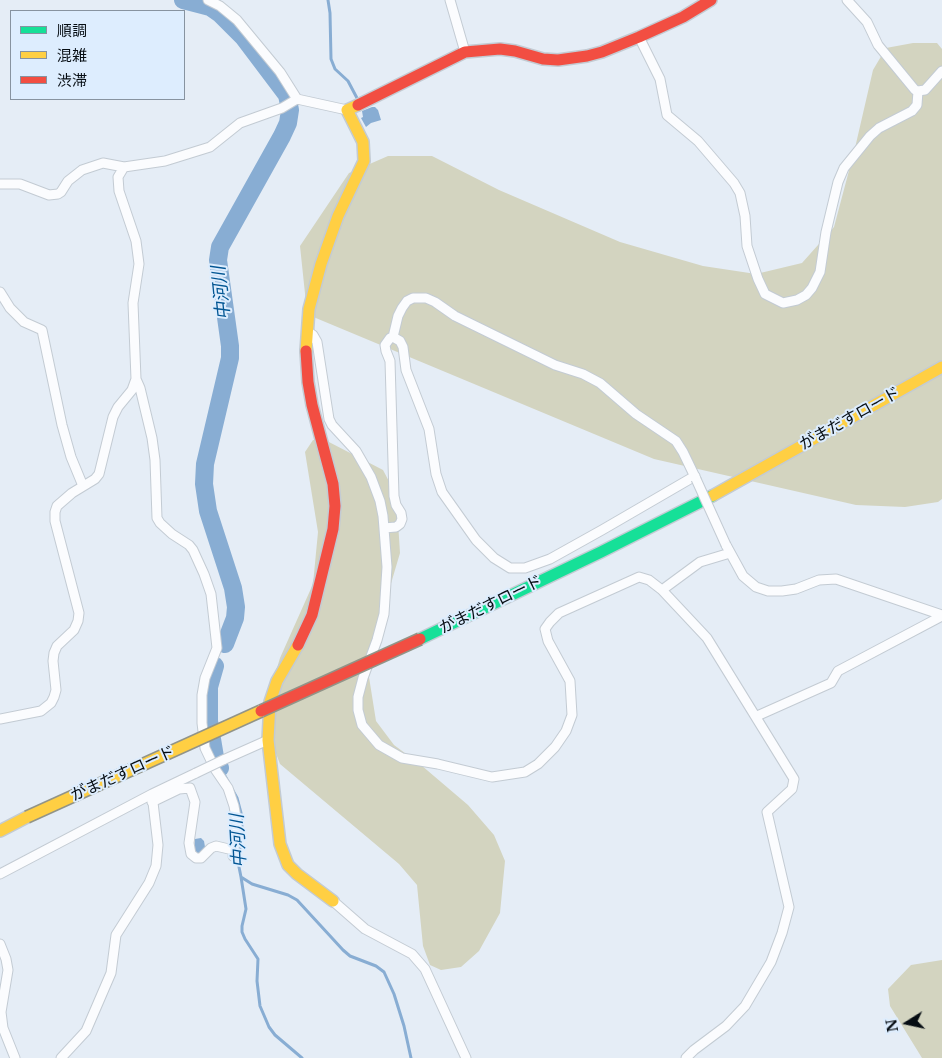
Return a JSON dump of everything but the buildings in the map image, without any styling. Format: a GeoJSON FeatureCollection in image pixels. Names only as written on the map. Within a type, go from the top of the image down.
{"type":"FeatureCollection","features":[{"type":"Feature","properties":{"kind":"main road"},"geometry":{"type":"LineString","coordinates":[[332,901],[297,874],[284,858],[280,844],[268,740],[270,702],[276,681],[303,636],[312,615],[333,529],[335,506],[330,470],[317,428],[308,382],[306,345],[313,294],[327,248],[338,216],[364,161],[363,142],[347,110],[465,52],[500,49],[515,50],[543,59],[572,59],[602,52],[639,37],[683,17],[711,0]]}},
{"type":"Feature","properties":{"kind":"main road","name":"がまだすロード"},"geometry":{"type":"LineString","coordinates":[[0,830],[420,639],[610,547],[719,492],[941,368]]}},
{"type":"Feature","properties":{"kind":"street"},"geometry":{"type":"LineString","coordinates":[[208,0],[220,6],[237,20],[280,72],[295,101]]}},
{"type":"Feature","properties":{"kind":"street"},"geometry":{"type":"LineString","coordinates":[[450,0],[465,52]]}},
{"type":"Feature","properties":{"kind":"street"},"geometry":{"type":"LineString","coordinates":[[639,37],[660,79],[667,114],[698,141],[734,183],[740,193],[745,216],[747,246],[761,288],[772,298],[783,303],[797,300],[806,295],[820,272],[826,232],[838,182],[844,168],[875,132],[912,111],[917,105],[918,92],[878,45],[867,22],[847,0]]}},
{"type":"Feature","properties":{"kind":"street"},"geometry":{"type":"LineString","coordinates":[[918,92],[924,90],[942,71]]}},
{"type":"Feature","properties":{"kind":"street"},"geometry":{"type":"LineString","coordinates":[[0,184],[20,184],[49,195],[54,195],[61,192],[68,181],[82,170],[103,163],[124,166],[165,161],[210,147],[240,124],[295,101],[347,110]]}},
{"type":"Feature","properties":{"kind":"street"},"geometry":{"type":"LineString","coordinates":[[124,166],[118,177],[119,191],[136,241],[139,264],[133,303],[136,378],[152,438],[155,460],[157,518],[172,534],[189,545],[204,574],[210,594],[217,648],[205,678],[202,723],[205,748],[215,769],[228,788],[234,806],[237,822],[233,853],[216,846],[211,848],[201,858],[196,858],[191,854],[189,843],[195,802],[190,788],[179,789],[152,798]]}},
{"type":"Feature","properties":{"kind":"street"},"geometry":{"type":"LineString","coordinates":[[0,292],[16,315],[31,326],[42,330],[62,425],[71,457],[83,486]]}},
{"type":"Feature","properties":{"kind":"street"},"geometry":{"type":"LineString","coordinates":[[384,528],[396,526],[402,520],[401,512],[396,505],[394,496],[390,361],[385,345],[393,337],[398,316],[407,302],[413,298],[426,298],[436,302],[455,316],[555,365],[583,374],[600,383],[636,414],[676,442],[683,452],[728,549],[743,576],[756,587],[768,591],[782,592],[796,589],[818,580],[836,579],[942,615]]}},
{"type":"Feature","properties":{"kind":"street"},"geometry":{"type":"LineString","coordinates":[[307,331],[313,335],[317,342],[329,419],[332,426],[356,451],[371,477],[380,502],[387,567],[385,608],[374,650],[359,688],[358,710],[362,724],[379,745],[402,758],[438,764],[492,777],[525,772],[538,764],[555,747],[566,731],[572,715],[570,681],[548,641],[545,629],[550,622],[567,610],[639,577],[649,580],[662,590],[707,638],[794,778],[792,790],[767,812],[789,907],[771,962],[746,1006],[726,1026],[686,1058]]}},
{"type":"Feature","properties":{"kind":"street"},"geometry":{"type":"LineString","coordinates":[[393,337],[400,341],[403,347],[406,370],[429,429],[436,474],[442,492],[476,540],[494,558],[510,568],[525,568],[550,559],[695,477]]}},
{"type":"Feature","properties":{"kind":"street"},"geometry":{"type":"LineString","coordinates":[[0,719],[42,711],[51,703],[54,697],[56,690],[54,653],[57,646],[74,630],[79,613],[55,521],[57,506],[95,479],[99,474],[113,417],[118,407],[132,390],[136,378]]}},
{"type":"Feature","properties":{"kind":"street"},"geometry":{"type":"LineString","coordinates":[[662,590],[700,562],[728,549]]}},
{"type":"Feature","properties":{"kind":"street"},"geometry":{"type":"LineString","coordinates":[[757,716],[831,683],[838,671],[942,615]]}},
{"type":"Feature","properties":{"kind":"street"},"geometry":{"type":"LineString","coordinates":[[214,656],[223,660]]}},
{"type":"Feature","properties":{"kind":"street"},"geometry":{"type":"LineString","coordinates":[[0,874],[152,798],[196,773],[268,740]]}},
{"type":"Feature","properties":{"kind":"street"},"geometry":{"type":"LineString","coordinates":[[61,1058],[79,1041],[86,1031],[111,973],[116,935],[149,883],[156,866],[158,845],[152,798]]}},
{"type":"Feature","properties":{"kind":"street"},"geometry":{"type":"LineString","coordinates":[[332,901],[365,930],[412,954],[425,969],[466,1058]]}},
{"type":"Feature","properties":{"kind":"street"},"geometry":{"type":"LineString","coordinates":[[0,944],[8,970],[0,1012],[3,1028],[15,1058]]}},
{"type":"Feature","properties":{"kind":"green space"},"geometry":{"type":"Polygon","coordinates":[[[913,43],[937,43],[942,49],[942,499],[938,502],[905,507],[856,505],[654,459],[311,316],[306,303],[300,246],[349,173],[388,156],[432,156],[499,190],[620,242],[703,266],[756,274],[802,263],[834,227],[873,70],[886,48],[913,43]]]}},
{"type":"Feature","properties":{"kind":"green space"},"geometry":{"type":"Polygon","coordinates":[[[313,440],[327,441],[383,470],[393,489],[400,553],[382,614],[369,677],[376,721],[394,745],[468,805],[494,835],[505,861],[500,913],[479,951],[461,967],[441,970],[430,965],[423,946],[417,885],[399,864],[280,764],[268,732],[267,701],[280,658],[313,584],[318,532],[305,452],[313,440]]]}},
{"type":"Feature","properties":{"kind":"green space"},"geometry":{"type":"Polygon","coordinates":[[[942,960],[942,1058],[922,1058],[890,1006],[888,989],[911,965],[942,960]]]}},
{"type":"Feature","properties":{"kind":"water"},"geometry":{"type":"Polygon","coordinates":[[[372,107],[378,110],[381,120],[371,123],[366,127],[361,118],[363,117],[362,111],[372,107]]]}},
{"type":"Feature","properties":{"kind":"water"},"geometry":{"type":"Polygon","coordinates":[[[201,838],[204,841],[205,847],[198,854],[194,849],[195,839],[201,838]]]}},
{"type":"Feature","properties":{"kind":"waterway","name":"中河川"},"geometry":{"type":"LineString","coordinates":[[183,0],[210,7],[220,14],[244,38],[287,95],[290,110],[288,123],[282,136],[220,247],[218,260],[230,358],[205,464],[204,484],[208,511],[233,588],[236,607],[235,618],[225,644]]}},
{"type":"Feature","properties":{"kind":"waterway"},"geometry":{"type":"LineString","coordinates":[[328,0],[331,59],[335,69],[348,81],[358,100]]}},
{"type":"Feature","properties":{"kind":"waterway","name":"中河川"},"geometry":{"type":"LineString","coordinates":[[215,666],[209,687],[209,721],[215,757],[220,768]]}},
{"type":"Feature","properties":{"kind":"waterway","name":"中河川"},"geometry":{"type":"LineString","coordinates":[[225,776],[237,798],[241,813],[239,867],[241,877],[252,884],[288,895],[297,900],[350,956],[376,966],[384,972],[394,994],[411,1058]]}},
{"type":"Feature","properties":{"kind":"waterway"},"geometry":{"type":"LineString","coordinates":[[241,877],[246,909],[242,932],[258,959],[257,981],[260,1006],[269,1027],[275,1035],[302,1058]]}},
{"type":"Feature","properties":{"kind":"traffic: fast"},"geometry":{"type":"LineString","coordinates":[[420,639],[712,496]]}},
{"type":"Feature","properties":{"kind":"traffic: slow"},"geometry":{"type":"LineString","coordinates":[[306,351],[309,309],[321,264],[338,216],[364,161],[363,142],[347,110],[358,105]]}},
{"type":"Feature","properties":{"kind":"traffic: slow"},"geometry":{"type":"LineString","coordinates":[[712,496],[942,367]]}},
{"type":"Feature","properties":{"kind":"traffic: slow"},"geometry":{"type":"LineString","coordinates":[[298,645],[277,681],[270,702],[268,740],[280,844],[288,865],[333,901]]}},
{"type":"Feature","properties":{"kind":"traffic: slow"},"geometry":{"type":"LineString","coordinates":[[27,817],[261,711]]}},
{"type":"Feature","properties":{"kind":"traffic: slow"},"geometry":{"type":"LineString","coordinates":[[0,831],[27,817]]}},
{"type":"Feature","properties":{"kind":"traffic: jam"},"geometry":{"type":"LineString","coordinates":[[358,105],[465,52],[500,49],[543,59],[558,60],[587,56],[639,37],[683,17],[711,0]]}},
{"type":"Feature","properties":{"kind":"traffic: jam"},"geometry":{"type":"LineString","coordinates":[[298,645],[312,615],[333,529],[335,506],[333,484],[312,405],[306,351]]}},
{"type":"Feature","properties":{"kind":"traffic: jam"},"geometry":{"type":"LineString","coordinates":[[261,711],[420,639]]}}]}
